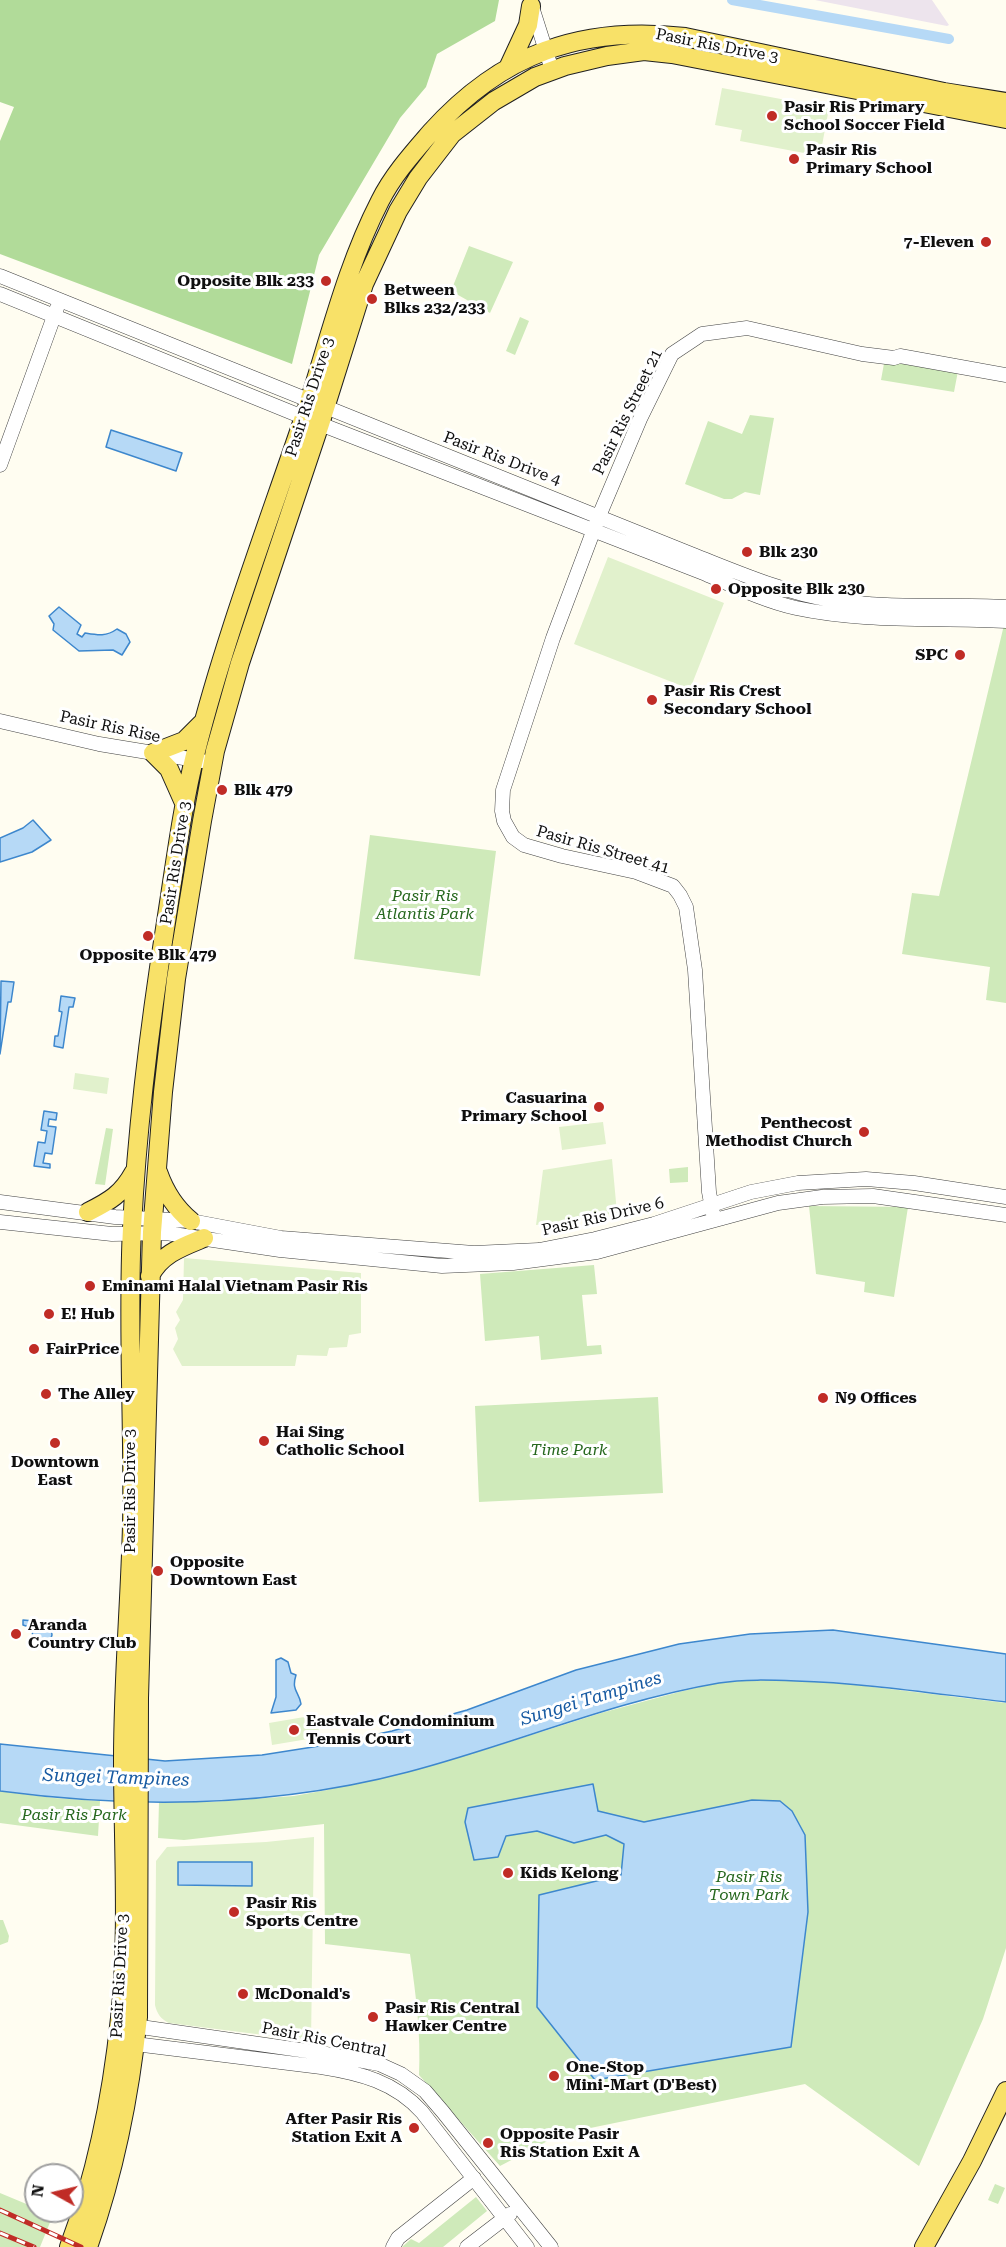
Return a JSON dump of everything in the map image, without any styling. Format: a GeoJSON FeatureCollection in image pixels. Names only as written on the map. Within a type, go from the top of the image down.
{"type":"FeatureCollection","features":[{"type":"Feature","properties":{"kind":"main road"},"geometry":{"type":"LineString","coordinates":[[509,66],[528,25],[530,3]]}},
{"type":"Feature","properties":{"kind":"main road","name":"Pasir Ris Drive 3"},"geometry":{"type":"LineString","coordinates":[[132,1754],[139,1698],[152,1226],[163,1092],[176,979],[213,764],[240,663],[315,412],[347,281],[383,194],[404,162],[447,114],[477,87],[509,66],[547,50],[612,35],[662,34],[685,37],[944,92],[1006,102]]}},
{"type":"Feature","properties":{"kind":"main road","name":"Pasir Ris Drive 3"},"geometry":{"type":"LineString","coordinates":[[88,2247],[118,2139],[127,2034],[123,1961],[132,1805],[132,1754],[124,1672],[132,1522],[130,1374],[132,1226],[144,1072],[153,1007],[194,759],[222,656],[364,284],[398,211],[418,177],[452,134],[494,101],[535,77],[552,70],[607,56],[644,51],[712,60],[1006,119]]}},
{"type":"Feature","properties":{"kind":"main road"},"geometry":{"type":"LineString","coordinates":[[185,806],[169,769],[153,753],[184,741],[205,720]]}},
{"type":"Feature","properties":{"kind":"main road"},"geometry":{"type":"LineString","coordinates":[[88,1212],[105,1204],[124,1190],[136,1167]]}},
{"type":"Feature","properties":{"kind":"main road"},"geometry":{"type":"LineString","coordinates":[[157,1167],[169,1196],[182,1214],[191,1221]]}},
{"type":"Feature","properties":{"kind":"main road"},"geometry":{"type":"LineString","coordinates":[[150,1276],[170,1254],[204,1238]]}},
{"type":"Feature","properties":{"kind":"main road","name":"Pasir Ris Drive 3"},"geometry":{"type":"LineString","coordinates":[[69,2247],[87,2193],[127,2034]]}},
{"type":"Feature","properties":{"kind":"main road"},"geometry":{"type":"LineString","coordinates":[[924,2247],[972,2161],[1006,2091]]}},
{"type":"Feature","properties":{"kind":"main road"},"geometry":{"type":"LineString","coordinates":[[936,2247],[989,2151],[1006,2112]]}},
{"type":"Feature","properties":{"kind":"street"},"geometry":{"type":"LineString","coordinates":[[530,3],[552,70]]}},
{"type":"Feature","properties":{"kind":"street","name":"Pasir Ris Drive 4"},"geometry":{"type":"LineString","coordinates":[[0,276],[593,531],[760,597],[795,608],[870,618],[1006,621]]}},
{"type":"Feature","properties":{"kind":"street","name":"Pasir Ris Drive 4"},"geometry":{"type":"LineString","coordinates":[[0,294],[74,324],[599,516],[746,576],[798,593],[832,600],[884,604],[1006,607]]}},
{"type":"Feature","properties":{"kind":"street"},"geometry":{"type":"LineString","coordinates":[[0,465],[60,301]]}},
{"type":"Feature","properties":{"kind":"street"},"geometry":{"type":"LineString","coordinates":[[26,305],[47,335]]}},
{"type":"Feature","properties":{"kind":"street"},"geometry":{"type":"LineString","coordinates":[[47,335],[57,328],[74,324]]}},
{"type":"Feature","properties":{"kind":"street","name":"Pasir Ris Street 21"},"geometry":{"type":"LineString","coordinates":[[593,531],[640,419],[672,354],[702,334],[747,328],[894,358],[905,364],[1006,383]]}},
{"type":"Feature","properties":{"kind":"street","name":"Pasir Ris Street 21"},"geometry":{"type":"LineString","coordinates":[[894,358],[900,356],[1006,375]]}},
{"type":"Feature","properties":{"kind":"street","name":"Pasir Ris Street 41"},"geometry":{"type":"LineString","coordinates":[[593,531],[553,638],[512,759],[503,790],[502,811],[509,832],[524,845],[636,872],[673,886],[680,895],[686,908],[695,970],[713,1213]]}},
{"type":"Feature","properties":{"kind":"street","name":"Pasir Ris Rise"},"geometry":{"type":"LineString","coordinates":[[0,721],[99,744],[213,764]]}},
{"type":"Feature","properties":{"kind":"street","name":"Pasir Ris Drive 6"},"geometry":{"type":"LineString","coordinates":[[152,1226],[204,1238],[304,1252],[442,1266],[479,1266],[545,1260],[597,1252],[713,1213],[751,1192],[798,1183],[866,1179],[914,1183],[1006,1197]]}},
{"type":"Feature","properties":{"kind":"street","name":"Pasir Ris Drive 6"},"geometry":{"type":"LineString","coordinates":[[132,1226],[191,1221],[281,1238],[450,1253],[495,1253],[539,1250],[713,1213],[844,1196],[873,1196],[1006,1215]]}},
{"type":"Feature","properties":{"kind":"street"},"geometry":{"type":"LineString","coordinates":[[0,1202],[88,1212],[132,1226]]}},
{"type":"Feature","properties":{"kind":"street"},"geometry":{"type":"LineString","coordinates":[[21,1224],[24,1205]]}},
{"type":"Feature","properties":{"kind":"street"},"geometry":{"type":"LineString","coordinates":[[0,1222],[112,1234],[132,1226]]}},
{"type":"Feature","properties":{"kind":"street","name":"Pasir Ris Central"},"geometry":{"type":"LineString","coordinates":[[127,2034],[369,2076],[394,2088],[413,2102],[527,2247]]}},
{"type":"Feature","properties":{"kind":"street","name":"Pasir Ris Central"},"geometry":{"type":"LineString","coordinates":[[127,2034],[321,2053],[379,2064],[394,2071],[425,2091],[550,2247]]}},
{"type":"Feature","properties":{"kind":"street"},"geometry":{"type":"LineString","coordinates":[[393,2247],[398,2238],[474,2178]]}},
{"type":"Feature","properties":{"kind":"street"},"geometry":{"type":"LineString","coordinates":[[467,2247],[519,2207]]}},
{"type":"Feature","properties":{"kind":"shaded area"},"geometry":{"type":"Polygon","coordinates":[[[815,0],[932,0],[949,25],[947,26],[815,0]]]}},
{"type":"Feature","properties":{"kind":"green space"},"geometry":{"type":"Polygon","coordinates":[[[0,0],[499,0],[495,21],[437,54],[426,87],[400,118],[319,255],[292,364],[0,254],[0,141],[14,107],[0,102],[0,0]]]}},
{"type":"Feature","properties":{"kind":"green space","name":"Pasir Ris Primary School Soccer Field"},"geometry":{"type":"Polygon","coordinates":[[[722,88],[829,108],[820,156],[740,141],[742,130],[715,125],[722,88]]]}},
{"type":"Feature","properties":{"kind":"green space"},"geometry":{"type":"Polygon","coordinates":[[[469,246],[513,262],[490,313],[451,291],[469,246]]]}},
{"type":"Feature","properties":{"kind":"green space"},"geometry":{"type":"Polygon","coordinates":[[[520,317],[529,321],[515,355],[506,351],[520,317]]]}},
{"type":"Feature","properties":{"kind":"green space"},"geometry":{"type":"Polygon","coordinates":[[[885,358],[958,371],[954,392],[881,380],[885,358]]]}},
{"type":"Feature","properties":{"kind":"green space"},"geometry":{"type":"Polygon","coordinates":[[[750,415],[774,418],[760,495],[745,492],[732,499],[724,499],[685,484],[708,421],[742,434],[750,415]]]}},
{"type":"Feature","properties":{"kind":"green space"},"geometry":{"type":"Polygon","coordinates":[[[608,557],[724,603],[690,689],[574,644],[608,557]]]}},
{"type":"Feature","properties":{"kind":"green space"},"geometry":{"type":"Polygon","coordinates":[[[1004,625],[1006,625],[1006,1003],[986,1000],[990,967],[902,954],[912,893],[939,896],[1004,625]]]}},
{"type":"Feature","properties":{"kind":"green space","name":"Pasir Ris Atlantis Park"},"geometry":{"type":"Polygon","coordinates":[[[370,835],[496,851],[480,976],[354,959],[370,835]]]}},
{"type":"Feature","properties":{"kind":"green space"},"geometry":{"type":"Polygon","coordinates":[[[75,1073],[109,1078],[107,1094],[73,1089],[75,1073]]]}},
{"type":"Feature","properties":{"kind":"green space"},"geometry":{"type":"Polygon","coordinates":[[[603,1122],[606,1144],[562,1150],[559,1127],[603,1122]]]}},
{"type":"Feature","properties":{"kind":"green space"},"geometry":{"type":"Polygon","coordinates":[[[106,1128],[113,1129],[105,1185],[95,1184],[106,1128]]]}},
{"type":"Feature","properties":{"kind":"green space"},"geometry":{"type":"Polygon","coordinates":[[[612,1159],[617,1213],[536,1225],[543,1170],[612,1159]]]}},
{"type":"Feature","properties":{"kind":"green space"},"geometry":{"type":"Polygon","coordinates":[[[688,1167],[688,1182],[670,1183],[669,1169],[688,1167]]]}},
{"type":"Feature","properties":{"kind":"green space"},"geometry":{"type":"Polygon","coordinates":[[[809,1206],[908,1207],[894,1297],[864,1292],[865,1282],[816,1274],[809,1206]]]}},
{"type":"Feature","properties":{"kind":"green space"},"geometry":{"type":"Polygon","coordinates":[[[184,1258],[361,1273],[361,1333],[349,1335],[347,1347],[329,1348],[327,1356],[297,1355],[295,1366],[182,1366],[173,1349],[178,1339],[175,1328],[180,1320],[176,1312],[183,1300],[184,1258]]]}},
{"type":"Feature","properties":{"kind":"green space"},"geometry":{"type":"Polygon","coordinates":[[[594,1265],[597,1294],[582,1295],[587,1346],[601,1345],[602,1354],[541,1360],[539,1336],[485,1341],[480,1274],[594,1265]]]}},
{"type":"Feature","properties":{"kind":"green space","name":"Time Park"},"geometry":{"type":"Polygon","coordinates":[[[658,1397],[663,1493],[479,1502],[475,1406],[658,1397]]]}},
{"type":"Feature","properties":{"kind":"green space","name":"Pasir Ris Town Park"},"geometry":{"type":"Polygon","coordinates":[[[765,1680],[832,1682],[1006,1703],[1006,1948],[983,2019],[919,2166],[805,2084],[561,2134],[500,2166],[419,2075],[418,2014],[410,1954],[325,1944],[324,1824],[184,1840],[158,1838],[159,1802],[211,1802],[294,1796],[327,1790],[484,1750],[601,1713],[679,1692],[721,1682],[765,1680]]]}},
{"type":"Feature","properties":{"kind":"green space","name":"Eastvale Condominium Tennis Court"},"geometry":{"type":"Polygon","coordinates":[[[316,1715],[320,1737],[272,1745],[269,1723],[316,1715]]]}},
{"type":"Feature","properties":{"kind":"green space","name":"Pasir Ris Park"},"geometry":{"type":"Polygon","coordinates":[[[0,1791],[100,1801],[98,1836],[0,1823],[0,1791]]]}},
{"type":"Feature","properties":{"kind":"green space","name":"Pasir Ris Sports Centre"},"geometry":{"type":"Polygon","coordinates":[[[314,1837],[311,2041],[169,2023],[164,2020],[158,2014],[155,2005],[156,1861],[167,1847],[314,1837]]]}},
{"type":"Feature","properties":{"kind":"green space"},"geometry":{"type":"Polygon","coordinates":[[[0,1920],[3,1920],[9,1936],[8,1942],[0,1945],[0,1920]]]}},
{"type":"Feature","properties":{"kind":"green space"},"geometry":{"type":"Polygon","coordinates":[[[995,2184],[1005,2188],[998,2204],[988,2200],[995,2184]]]}},
{"type":"Feature","properties":{"kind":"green space"},"geometry":{"type":"Polygon","coordinates":[[[0,2193],[24,2203],[24,2223],[50,2223],[40,2247],[0,2247],[0,2193]]]}},
{"type":"Feature","properties":{"kind":"green space"},"geometry":{"type":"Polygon","coordinates":[[[476,2197],[487,2211],[443,2247],[402,2247],[411,2239],[419,2243],[476,2197]]]}},
{"type":"Feature","properties":{"kind":"water"},"geometry":{"type":"Polygon","coordinates":[[[111,430],[182,453],[176,471],[106,447],[111,430]]]}},
{"type":"Feature","properties":{"kind":"water"},"geometry":{"type":"Polygon","coordinates":[[[59,607],[81,625],[77,634],[82,637],[85,633],[105,634],[117,629],[126,634],[130,642],[122,655],[113,650],[79,651],[53,630],[54,624],[49,616],[59,607]]]}},
{"type":"Feature","properties":{"kind":"water"},"geometry":{"type":"Polygon","coordinates":[[[33,820],[51,840],[32,852],[0,862],[0,838],[23,828],[33,820]]]}},
{"type":"Feature","properties":{"kind":"water"},"geometry":{"type":"Polygon","coordinates":[[[1,981],[14,982],[11,1002],[8,1002],[0,1054],[1,981]]]}},
{"type":"Feature","properties":{"kind":"water"},"geometry":{"type":"Polygon","coordinates":[[[61,996],[75,998],[73,1007],[69,1007],[63,1048],[54,1046],[62,1012],[59,1011],[61,996]]]}},
{"type":"Feature","properties":{"kind":"water"},"geometry":{"type":"Polygon","coordinates":[[[44,1111],[57,1113],[56,1120],[49,1119],[48,1126],[56,1127],[52,1154],[45,1153],[43,1163],[50,1164],[50,1168],[34,1166],[38,1142],[45,1143],[47,1131],[41,1130],[44,1111]]]}},
{"type":"Feature","properties":{"kind":"water"},"geometry":{"type":"Polygon","coordinates":[[[23,1620],[34,1621],[37,1626],[51,1628],[50,1641],[45,1644],[38,1640],[33,1641],[32,1628],[23,1625],[23,1620]]]}},
{"type":"Feature","properties":{"kind":"water","name":"Sungei Tampines"},"geometry":{"type":"Polygon","coordinates":[[[833,1630],[1006,1654],[1006,1702],[848,1684],[777,1680],[738,1681],[679,1691],[640,1701],[408,1772],[358,1784],[307,1792],[256,1798],[154,1802],[102,1801],[0,1791],[0,1744],[165,1761],[262,1755],[332,1744],[392,1731],[467,1710],[576,1670],[679,1644],[750,1634],[833,1630]]]}},
{"type":"Feature","properties":{"kind":"water"},"geometry":{"type":"Polygon","coordinates":[[[281,1658],[288,1662],[291,1673],[296,1675],[295,1688],[301,1704],[296,1710],[271,1713],[276,1697],[276,1660],[281,1658]]]}},
{"type":"Feature","properties":{"kind":"water"},"geometry":{"type":"Polygon","coordinates":[[[593,1784],[598,1811],[644,1822],[752,1800],[780,1801],[792,1811],[805,1835],[808,1912],[791,2047],[595,2080],[537,2007],[539,1895],[621,1875],[624,1844],[606,1835],[574,1843],[537,1831],[506,1836],[498,1857],[474,1860],[465,1822],[468,1808],[593,1784]]]}},
{"type":"Feature","properties":{"kind":"water"},"geometry":{"type":"Polygon","coordinates":[[[178,1862],[252,1862],[252,1886],[178,1885],[178,1862]]]}},
{"type":"Feature","properties":{"kind":"waterway"},"geometry":{"type":"LineString","coordinates":[[732,0],[949,39]]}},
{"type":"Feature","properties":{"kind":"railway"},"geometry":{"type":"LineString","coordinates":[[0,2210],[81,2247]]}},
{"type":"Feature","properties":{"kind":"railway"},"geometry":{"type":"LineString","coordinates":[[0,2233],[34,2247]]}},
{"type":"Feature","properties":{"kind":"place","name":"Pasir Ris Primary School Soccer Field"},"geometry":{"type":"Point","coordinates":[772,116]}},
{"type":"Feature","properties":{"kind":"place","name":"Pasir Ris Primary School"},"geometry":{"type":"Point","coordinates":[794,159]}},
{"type":"Feature","properties":{"kind":"place","name":"7-Eleven"},"geometry":{"type":"Point","coordinates":[986,242]}},
{"type":"Feature","properties":{"kind":"place","name":"Opposite Blk 233"},"geometry":{"type":"Point","coordinates":[326,281]}},
{"type":"Feature","properties":{"kind":"place","name":"Between Blks 232/233"},"geometry":{"type":"Point","coordinates":[372,299]}},
{"type":"Feature","properties":{"kind":"place","name":"Blk 230"},"geometry":{"type":"Point","coordinates":[747,552]}},
{"type":"Feature","properties":{"kind":"place","name":"Opposite Blk 230"},"geometry":{"type":"Point","coordinates":[716,589]}},
{"type":"Feature","properties":{"kind":"place","name":"SPC"},"geometry":{"type":"Point","coordinates":[960,655]}},
{"type":"Feature","properties":{"kind":"place","name":"Pasir Ris Crest Secondary School"},"geometry":{"type":"Point","coordinates":[652,700]}},
{"type":"Feature","properties":{"kind":"place","name":"Blk 479"},"geometry":{"type":"Point","coordinates":[222,790]}},
{"type":"Feature","properties":{"kind":"place","name":"Opposite Blk 479"},"geometry":{"type":"Point","coordinates":[148,936]}},
{"type":"Feature","properties":{"kind":"place","name":"Casuarina Primary School"},"geometry":{"type":"Point","coordinates":[599,1107]}},
{"type":"Feature","properties":{"kind":"place","name":"Penthecost Methodist Church"},"geometry":{"type":"Point","coordinates":[864,1132]}},
{"type":"Feature","properties":{"kind":"place","name":"Eminami Halal Vietnam Pasir Ris"},"geometry":{"type":"Point","coordinates":[90,1286]}},
{"type":"Feature","properties":{"kind":"place","name":"E! Hub"},"geometry":{"type":"Point","coordinates":[49,1314]}},
{"type":"Feature","properties":{"kind":"place","name":"FairPrice"},"geometry":{"type":"Point","coordinates":[34,1349]}},
{"type":"Feature","properties":{"kind":"place","name":"The Alley"},"geometry":{"type":"Point","coordinates":[46,1394]}},
{"type":"Feature","properties":{"kind":"place","name":"N9 Offices"},"geometry":{"type":"Point","coordinates":[823,1398]}},
{"type":"Feature","properties":{"kind":"place","name":"Hai Sing Catholic School"},"geometry":{"type":"Point","coordinates":[264,1441]}},
{"type":"Feature","properties":{"kind":"place","name":"Downtown East"},"geometry":{"type":"Point","coordinates":[55,1443]}},
{"type":"Feature","properties":{"kind":"place","name":"Opposite Downtown East"},"geometry":{"type":"Point","coordinates":[158,1571]}},
{"type":"Feature","properties":{"kind":"place","name":"Aranda Country Club"},"geometry":{"type":"Point","coordinates":[16,1634]}},
{"type":"Feature","properties":{"kind":"place","name":"Eastvale Condominium Tennis Court"},"geometry":{"type":"Point","coordinates":[294,1730]}},
{"type":"Feature","properties":{"kind":"place","name":"Kids Kelong"},"geometry":{"type":"Point","coordinates":[508,1873]}},
{"type":"Feature","properties":{"kind":"place","name":"Pasir Ris Sports Centre"},"geometry":{"type":"Point","coordinates":[234,1912]}},
{"type":"Feature","properties":{"kind":"place","name":"McDonald's"},"geometry":{"type":"Point","coordinates":[243,1994]}},
{"type":"Feature","properties":{"kind":"place","name":"Pasir Ris Central Hawker Centre"},"geometry":{"type":"Point","coordinates":[373,2017]}},
{"type":"Feature","properties":{"kind":"place","name":"One-Stop Mini-Mart (D'Best)"},"geometry":{"type":"Point","coordinates":[554,2076]}},
{"type":"Feature","properties":{"kind":"place","name":"After Pasir Ris Station Exit A"},"geometry":{"type":"Point","coordinates":[414,2128]}},
{"type":"Feature","properties":{"kind":"place","name":"Opposite Pasir Ris Station Exit A"},"geometry":{"type":"Point","coordinates":[488,2143]}}]}
